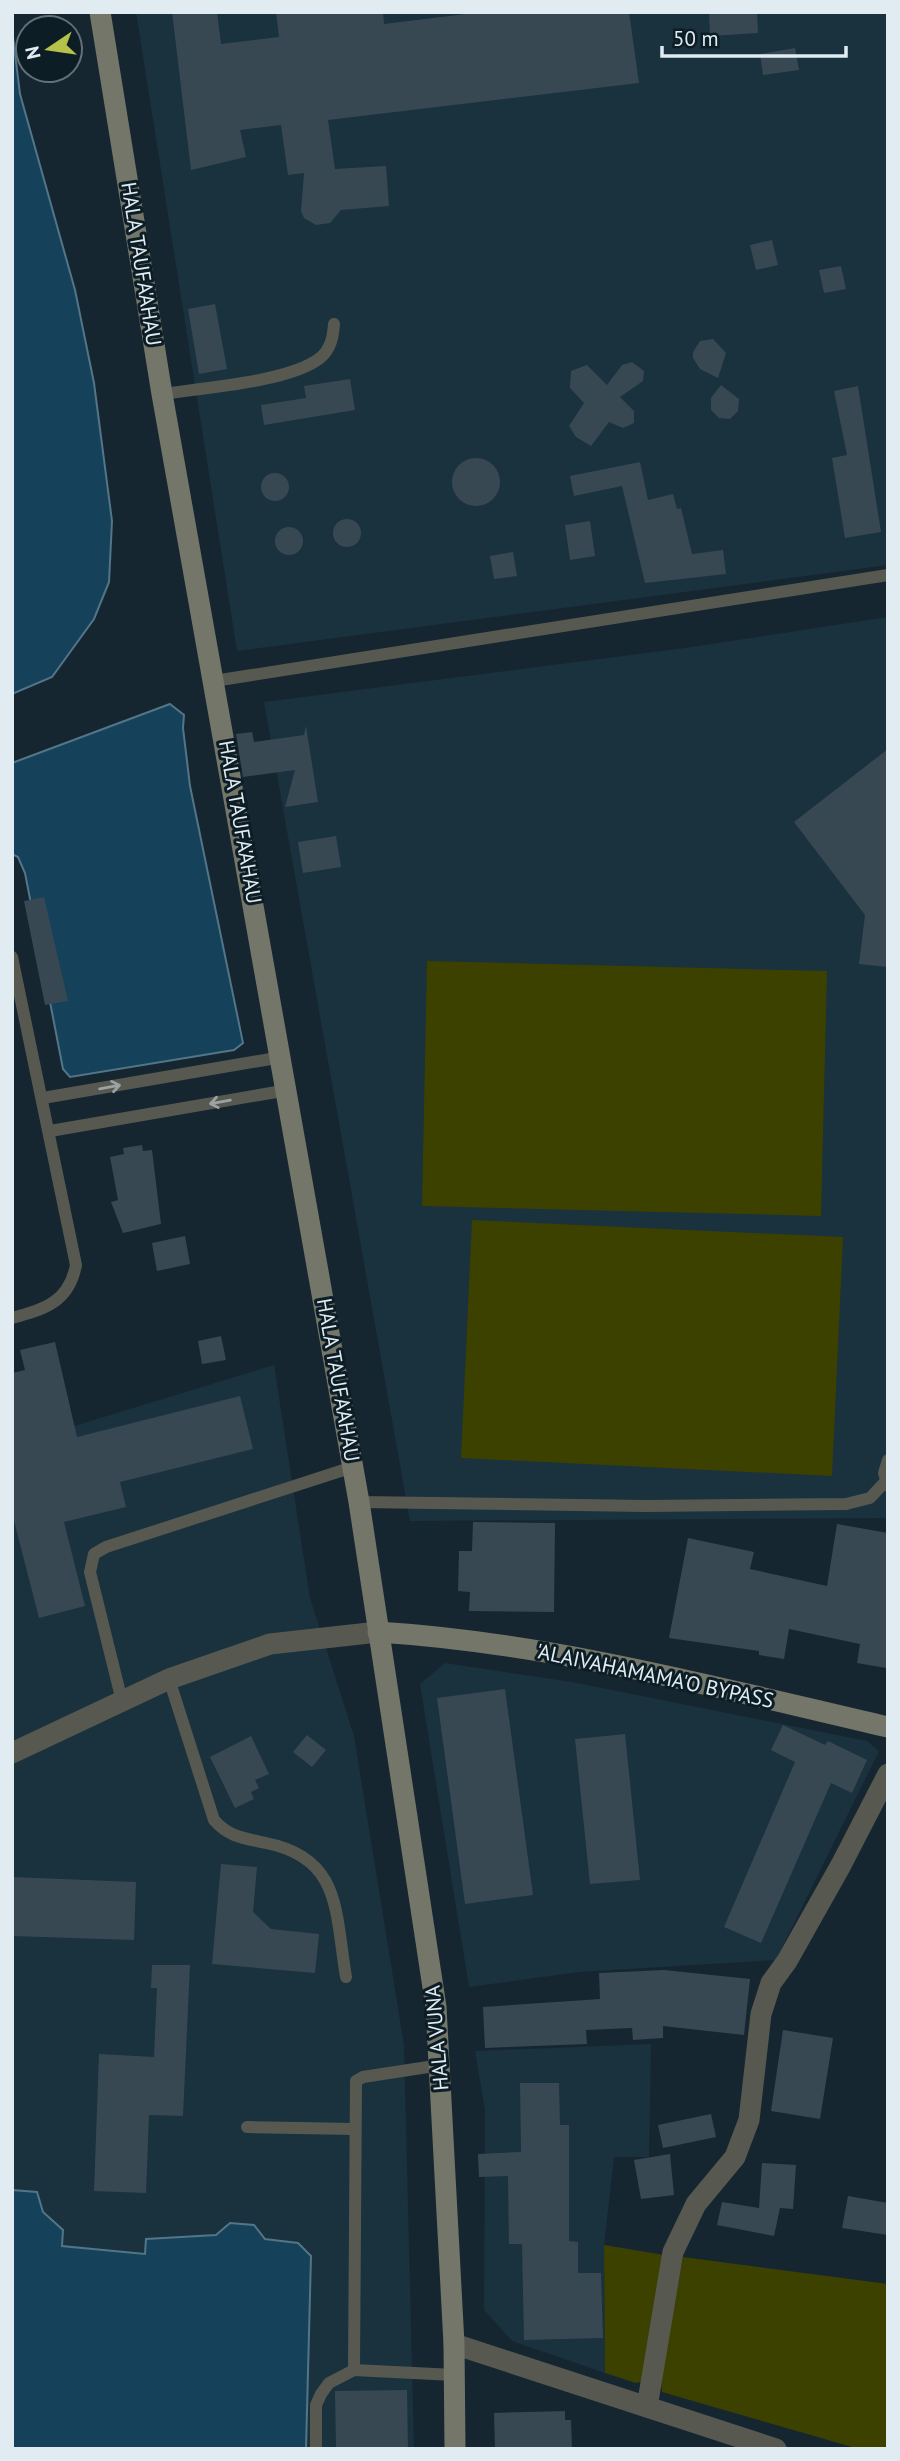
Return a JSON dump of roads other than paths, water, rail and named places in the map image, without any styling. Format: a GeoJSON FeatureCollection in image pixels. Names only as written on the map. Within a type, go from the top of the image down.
{"type":"FeatureCollection","features":[{"type":"Feature","properties":{"kind":"street","name":"HALA TAUFA'AHAU"},"geometry":{"type":"LineString","coordinates":[[100,12],[162,394],[354,1467],[378,1632]]}},
{"type":"Feature","properties":{"kind":"street"},"geometry":{"type":"LineString","coordinates":[[12,1753],[169,1679],[271,1644],[378,1632]]}},
{"type":"Feature","properties":{"kind":"street","name":"'ALAIVAHAMAMA'O BYPASS"},"geometry":{"type":"LineString","coordinates":[[378,1632],[442,1636],[604,1661],[888,1727]]}},
{"type":"Feature","properties":{"kind":"street","name":"HALA VUNA"},"geometry":{"type":"LineString","coordinates":[[378,1632],[436,2007],[442,2065],[455,2449]]}},
{"type":"Feature","properties":{"kind":"street"},"geometry":{"type":"LineString","coordinates":[[647,2407],[673,2252],[696,2204],[735,2157],[749,2120],[761,2014],[771,1983],[787,1961],[828,1889],[888,1774]]}},
{"type":"Feature","properties":{"kind":"street"},"geometry":{"type":"LineString","coordinates":[[453,2344],[776,2449]]}},
{"type":"Feature","properties":{"kind":"lane"},"geometry":{"type":"LineString","coordinates":[[162,394],[282,374],[319,358],[332,342],[334,324]]}},
{"type":"Feature","properties":{"kind":"lane"},"geometry":{"type":"LineString","coordinates":[[214,681],[888,575]]}},
{"type":"Feature","properties":{"kind":"lane"},"geometry":{"type":"LineString","coordinates":[[12,957],[74,1251],[74,1279],[57,1303],[12,1318]]}},
{"type":"Feature","properties":{"kind":"lane"},"geometry":{"type":"LineString","coordinates":[[43,1098],[282,1057]]}},
{"type":"Feature","properties":{"kind":"lane"},"geometry":{"type":"LineString","coordinates":[[50,1131],[288,1090]]}},
{"type":"Feature","properties":{"kind":"lane"},"geometry":{"type":"LineString","coordinates":[[359,1502],[646,1506],[846,1504],[870,1498],[887,1484],[884,1473],[888,1460]]}},
{"type":"Feature","properties":{"kind":"lane"},"geometry":{"type":"LineString","coordinates":[[122,1701],[90,1572],[94,1554],[106,1547],[354,1467]]}},
{"type":"Feature","properties":{"kind":"lane"},"geometry":{"type":"LineString","coordinates":[[169,1679],[214,1820],[226,1834],[282,1846],[313,1861],[327,1878],[346,1977]]}},
{"type":"Feature","properties":{"kind":"lane"},"geometry":{"type":"LineString","coordinates":[[354,2370],[356,2081],[363,2077],[442,2065]]}},
{"type":"Feature","properties":{"kind":"lane"},"geometry":{"type":"LineString","coordinates":[[247,2127],[355,2129]]}},
{"type":"Feature","properties":{"kind":"lane"},"geometry":{"type":"LineString","coordinates":[[316,2449],[316,2405],[321,2393],[329,2384],[354,2370],[454,2375]]}}]}
